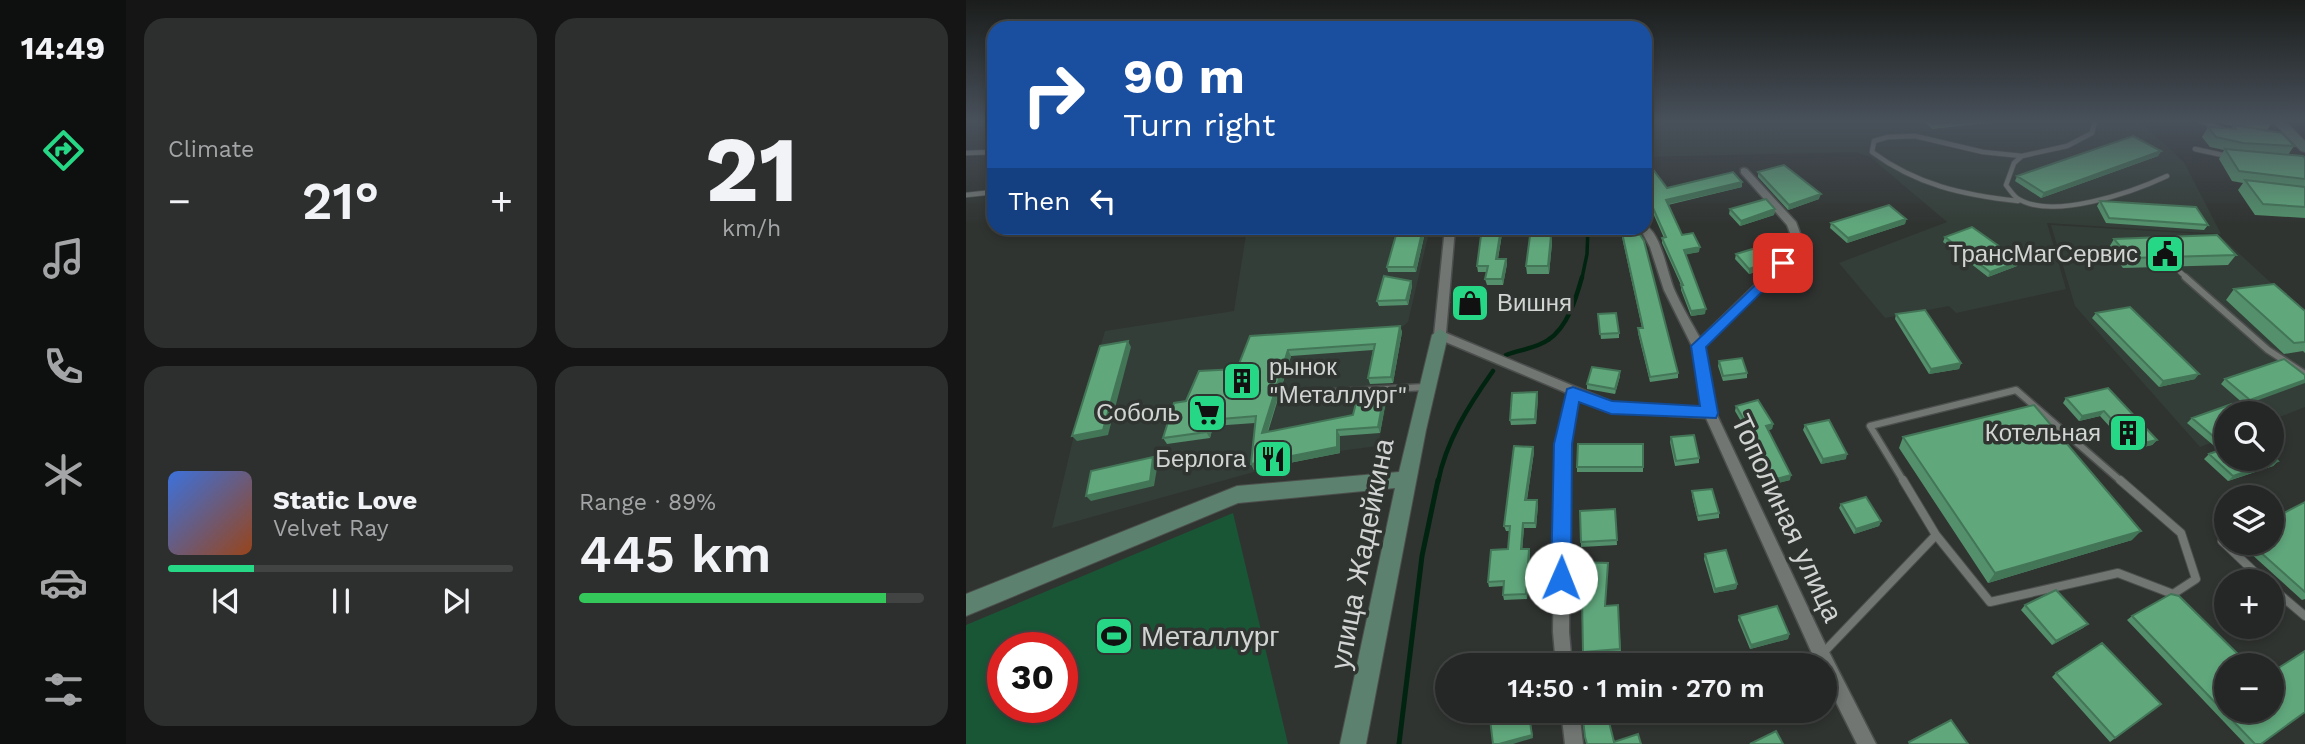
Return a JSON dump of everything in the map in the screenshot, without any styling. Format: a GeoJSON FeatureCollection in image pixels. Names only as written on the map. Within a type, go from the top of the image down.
{"type":"FeatureCollection","features":[{"type":"Feature","properties":{"kind":"street"},"geometry":{"type":"LineString","coordinates":[[1699,346],[1800,247],[1791,224],[1744,171]]}},
{"type":"Feature","properties":{"kind":"street"},"geometry":{"type":"LineString","coordinates":[[1449,235],[1440,335],[1515,364],[1573,393],[1611,407],[1710,413]]}},
{"type":"Feature","properties":{"kind":"street","name":"Тополиная улица"},"geometry":{"type":"LineString","coordinates":[[1649,235],[1669,290],[1699,346],[1710,413],[1821,653]]}},
{"type":"Feature","properties":{"kind":"street","name":"улица Жадейкина"},"geometry":{"type":"LineString","coordinates":[[1353,744],[1407,479],[1440,335]]}},
{"type":"Feature","properties":{"kind":"street"},"geometry":{"type":"LineString","coordinates":[[1563,653],[1563,444],[1573,393]]}},
{"type":"Feature","properties":{"kind":"street"},"geometry":{"type":"LineString","coordinates":[[966,605],[1237,495],[1407,479]]}},
{"type":"Feature","properties":{"kind":"street","name":"Тополиная улица"},"geometry":{"type":"LineString","coordinates":[[1837,685],[1867,744]]}},
{"type":"Feature","properties":{"kind":"street"},"geometry":{"type":"LineString","coordinates":[[1572,723],[1574,744]]}},
{"type":"Feature","properties":{"kind":"lane"},"geometry":{"type":"LineString","coordinates":[[1876,155],[1916,182],[1962,194],[2066,206],[2140,190],[2167,176]]}},
{"type":"Feature","properties":{"kind":"lane"},"geometry":{"type":"LineString","coordinates":[[2009,155],[2028,155]]}},
{"type":"Feature","properties":{"kind":"lane"},"geometry":{"type":"LineString","coordinates":[[2221,155],[2236,158]]}},
{"type":"Feature","properties":{"kind":"lane"},"geometry":{"type":"LineString","coordinates":[[2018,201],[2006,185],[2014,163],[2022,156]]}},
{"type":"Feature","properties":{"kind":"lane"},"geometry":{"type":"LineString","coordinates":[[966,195],[987,192]]}},
{"type":"Feature","properties":{"kind":"lane"},"geometry":{"type":"LineString","coordinates":[[2180,272],[2268,350],[2305,373]]}},
{"type":"Feature","properties":{"kind":"lane"},"geometry":{"type":"LineString","coordinates":[[1315,393],[1428,387]]}},
{"type":"Feature","properties":{"kind":"lane"},"geometry":{"type":"LineString","coordinates":[[2016,390],[2181,533],[2196,579],[2173,594],[2118,573],[1990,602],[1936,535],[1870,426],[2016,390]]}},
{"type":"Feature","properties":{"kind":"lane"},"geometry":{"type":"LineString","coordinates":[[1822,653],[1936,535]]}},
{"type":"Feature","properties":{"kind":"lane"},"geometry":{"type":"LineString","coordinates":[[2236,555],[2251,569]]}},
{"type":"Feature","properties":{"kind":"lane"},"geometry":{"type":"LineString","coordinates":[[2284,598],[2305,616]]}},
{"type":"Feature","properties":{"kind":"shaded area"},"geometry":{"type":"Polygon","coordinates":[[[1652,155],[1744,155],[1652,157],[1652,155]]]}},
{"type":"Feature","properties":{"kind":"shaded area"},"geometry":{"type":"Polygon","coordinates":[[[1863,155],[2176,155],[2184,162],[2221,234],[2047,223],[2066,289],[1956,313],[1949,306],[1885,318],[1839,263],[1947,222],[1870,157],[1863,155]]]}},
{"type":"Feature","properties":{"kind":"shaded area"},"geometry":{"type":"Polygon","coordinates":[[[2051,225],[2219,235],[2305,314],[2305,407],[2284,415],[2284,401],[2214,401],[2214,442],[2200,447],[2075,306],[2051,225]]]}},
{"type":"Feature","properties":{"kind":"shaded area"},"geometry":{"type":"Polygon","coordinates":[[[1246,235],[1428,235],[1408,322],[1402,327],[1378,446],[1339,451],[1254,472],[1052,528],[1075,431],[1105,331],[1234,311],[1246,235]]]}},
{"type":"Feature","properties":{"kind":"green space","name":"Металлург"},"geometry":{"type":"Polygon","coordinates":[[[1233,513],[1288,744],[966,744],[966,625],[1233,513]]]}},
{"type":"Feature","properties":{"kind":"building"},"geometry":{"type":"Polygon","coordinates":[[[2079,155],[2151,155],[2044,193],[2017,176],[2079,155]]]}},
{"type":"Feature","properties":{"kind":"building"},"geometry":{"type":"Polygon","coordinates":[[[2229,155],[2289,155],[2305,158],[2305,179],[2239,171],[2229,155]]]}},
{"type":"Feature","properties":{"kind":"building"},"geometry":{"type":"Polygon","coordinates":[[[1784,165],[1821,194],[1789,205],[1758,172],[1784,165]]]}},
{"type":"Feature","properties":{"kind":"building"},"geometry":{"type":"Polygon","coordinates":[[[1652,168],[1667,188],[1733,172],[1742,182],[1666,200],[1682,235],[1693,233],[1700,247],[1684,250],[1706,309],[1691,311],[1683,285],[1662,238],[1666,237],[1652,206],[1652,168]]]}},
{"type":"Feature","properties":{"kind":"building"},"geometry":{"type":"Polygon","coordinates":[[[2245,180],[2305,187],[2305,207],[2263,204],[2245,180]]]}},
{"type":"Feature","properties":{"kind":"building"},"geometry":{"type":"Polygon","coordinates":[[[1766,199],[1775,209],[1741,221],[1730,209],[1766,199]]]}},
{"type":"Feature","properties":{"kind":"building"},"geometry":{"type":"Polygon","coordinates":[[[2100,201],[2196,207],[2208,225],[2109,218],[2100,201]]]}},
{"type":"Feature","properties":{"kind":"building"},"geometry":{"type":"Polygon","coordinates":[[[1889,205],[1906,219],[1848,238],[1831,223],[1889,205]]]}},
{"type":"Feature","properties":{"kind":"building"},"geometry":{"type":"Polygon","coordinates":[[[1972,227],[2020,261],[1990,272],[1945,237],[1972,227]]]}},
{"type":"Feature","properties":{"kind":"building"},"geometry":{"type":"Polygon","coordinates":[[[1396,235],[1421,235],[1414,267],[1387,267],[1396,235]]]}},
{"type":"Feature","properties":{"kind":"building"},"geometry":{"type":"Polygon","coordinates":[[[1481,235],[1500,235],[1496,259],[1506,259],[1502,279],[1485,279],[1488,266],[1477,266],[1481,235]]]}},
{"type":"Feature","properties":{"kind":"building"},"geometry":{"type":"Polygon","coordinates":[[[1551,235],[1548,266],[1526,266],[1530,236],[1551,235]]]}},
{"type":"Feature","properties":{"kind":"building"},"geometry":{"type":"Polygon","coordinates":[[[1623,235],[1640,235],[1644,241],[1678,373],[1650,377],[1638,328],[1643,328],[1623,235]]]}},
{"type":"Feature","properties":{"kind":"building"},"geometry":{"type":"Polygon","coordinates":[[[2217,235],[2236,255],[2130,258],[2114,239],[2217,235]]]}},
{"type":"Feature","properties":{"kind":"building"},"geometry":{"type":"Polygon","coordinates":[[[1756,248],[1769,262],[1749,269],[1736,254],[1756,248]]]}},
{"type":"Feature","properties":{"kind":"building"},"geometry":{"type":"Polygon","coordinates":[[[1384,276],[1411,281],[1406,300],[1377,301],[1384,276]]]}},
{"type":"Feature","properties":{"kind":"building"},"geometry":{"type":"Polygon","coordinates":[[[2274,284],[2305,311],[2305,342],[2294,343],[2234,289],[2274,284]]]}},
{"type":"Feature","properties":{"kind":"building"},"geometry":{"type":"Polygon","coordinates":[[[1460,289],[1486,294],[1479,307],[1452,302],[1460,289]]]}},
{"type":"Feature","properties":{"kind":"building"},"geometry":{"type":"Polygon","coordinates":[[[2130,307],[2199,374],[2163,381],[2096,313],[2130,307]]]}},
{"type":"Feature","properties":{"kind":"building"},"geometry":{"type":"Polygon","coordinates":[[[1925,310],[1961,363],[1931,369],[1896,314],[1925,310]]]}},
{"type":"Feature","properties":{"kind":"building"},"geometry":{"type":"Polygon","coordinates":[[[1616,313],[1619,333],[1600,334],[1598,314],[1616,313]]]}},
{"type":"Feature","properties":{"kind":"building"},"geometry":{"type":"Polygon","coordinates":[[[1400,326],[1391,377],[1368,378],[1375,344],[1288,350],[1262,433],[1353,415],[1359,391],[1385,389],[1378,427],[1337,430],[1337,447],[1251,464],[1256,416],[1209,420],[1206,432],[1163,438],[1174,403],[1186,401],[1199,371],[1237,369],[1250,336],[1400,326]]]}},
{"type":"Feature","properties":{"kind":"building"},"geometry":{"type":"Polygon","coordinates":[[[1128,341],[1103,430],[1072,436],[1100,346],[1128,341]]]}},
{"type":"Feature","properties":{"kind":"building"},"geometry":{"type":"Polygon","coordinates":[[[1742,358],[1747,373],[1723,376],[1719,361],[1742,358]]]}},
{"type":"Feature","properties":{"kind":"building"},"geometry":{"type":"Polygon","coordinates":[[[2284,359],[2305,375],[2305,380],[2250,400],[2225,379],[2284,359]]]}},
{"type":"Feature","properties":{"kind":"building"},"geometry":{"type":"Polygon","coordinates":[[[1592,367],[1620,371],[1615,389],[1587,384],[1592,367]]]}},
{"type":"Feature","properties":{"kind":"building","name":"Котельная"},"geometry":{"type":"Polygon","coordinates":[[[2108,388],[2157,440],[2135,445],[2104,411],[2082,416],[2066,398],[2108,388]]]}},
{"type":"Feature","properties":{"kind":"building"},"geometry":{"type":"Polygon","coordinates":[[[1537,392],[1535,419],[1510,420],[1512,393],[1537,392]]]}},
{"type":"Feature","properties":{"kind":"building"},"geometry":{"type":"Polygon","coordinates":[[[1758,400],[1773,424],[1766,426],[1791,475],[1772,480],[1752,440],[1755,439],[1736,406],[1758,400]]]}},
{"type":"Feature","properties":{"kind":"building"},"geometry":{"type":"Polygon","coordinates":[[[2034,405],[2141,531],[1995,573],[1903,437],[2034,405]]]}},
{"type":"Feature","properties":{"kind":"building"},"geometry":{"type":"Polygon","coordinates":[[[2214,410],[2214,437],[2192,418],[2214,410]]]}},
{"type":"Feature","properties":{"kind":"building"},"geometry":{"type":"Polygon","coordinates":[[[1829,420],[1847,454],[1823,459],[1805,425],[1829,420]]]}},
{"type":"Feature","properties":{"kind":"building"},"geometry":{"type":"Polygon","coordinates":[[[1694,435],[1699,458],[1676,461],[1671,437],[1694,435]]]}},
{"type":"Feature","properties":{"kind":"building"},"geometry":{"type":"Polygon","coordinates":[[[1578,444],[1643,444],[1643,467],[1577,467],[1578,444]]]}},
{"type":"Feature","properties":{"kind":"building"},"geometry":{"type":"Polygon","coordinates":[[[1514,446],[1533,447],[1525,500],[1537,500],[1535,523],[1523,523],[1521,549],[1529,549],[1526,594],[1503,595],[1504,581],[1488,582],[1491,550],[1508,549],[1510,526],[1504,526],[1514,446]]]}},
{"type":"Feature","properties":{"kind":"building"},"geometry":{"type":"Polygon","coordinates":[[[1153,457],[1150,481],[1086,496],[1091,471],[1153,457]]]}},
{"type":"Feature","properties":{"kind":"building"},"geometry":{"type":"Polygon","coordinates":[[[2228,471],[2248,471],[2233,476],[2228,471]]]}},
{"type":"Feature","properties":{"kind":"building"},"geometry":{"type":"Polygon","coordinates":[[[1712,489],[1719,513],[1698,516],[1692,491],[1712,489]]]}},
{"type":"Feature","properties":{"kind":"building"},"geometry":{"type":"Polygon","coordinates":[[[1866,497],[1881,521],[1856,529],[1841,504],[1866,497]]]}},
{"type":"Feature","properties":{"kind":"building"},"geometry":{"type":"Polygon","coordinates":[[[2305,502],[2305,592],[2284,573],[2284,569],[2279,569],[2264,555],[2284,555],[2284,513],[2305,502]]]}},
{"type":"Feature","properties":{"kind":"building"},"geometry":{"type":"Polygon","coordinates":[[[1615,509],[1617,540],[1581,542],[1580,511],[1615,509]]]}},
{"type":"Feature","properties":{"kind":"building"},"geometry":{"type":"Polygon","coordinates":[[[1726,550],[1737,584],[1715,589],[1705,554],[1726,550]]]}},
{"type":"Feature","properties":{"kind":"building"},"geometry":{"type":"Polygon","coordinates":[[[1579,562],[1608,563],[1605,606],[1618,605],[1620,649],[1583,652],[1582,597],[1576,597],[1579,562]]]}},
{"type":"Feature","properties":{"kind":"building"},"geometry":{"type":"Polygon","coordinates":[[[2056,590],[2088,624],[2056,641],[2025,605],[2056,590]]]}},
{"type":"Feature","properties":{"kind":"building"},"geometry":{"type":"Polygon","coordinates":[[[2171,594],[2179,596],[2214,630],[2214,639],[2223,639],[2237,653],[2214,653],[2214,701],[2132,616],[2171,594]]]}},
{"type":"Feature","properties":{"kind":"building"},"geometry":{"type":"Polygon","coordinates":[[[1777,606],[1789,634],[1751,645],[1739,616],[1777,606]]]}},
{"type":"Feature","properties":{"kind":"building"},"geometry":{"type":"Polygon","coordinates":[[[2102,643],[2161,704],[2115,738],[2056,673],[2102,643]]]}},
{"type":"Feature","properties":{"kind":"building"},"geometry":{"type":"Polygon","coordinates":[[[2305,651],[2305,712],[2261,744],[2255,744],[2235,723],[2284,723],[2284,664],[2305,651]]]}},
{"type":"Feature","properties":{"kind":"building"},"geometry":{"type":"Polygon","coordinates":[[[1951,720],[1968,744],[1910,744],[1909,742],[1951,720]]]}},
{"type":"Feature","properties":{"kind":"building"},"geometry":{"type":"Polygon","coordinates":[[[1491,723],[1530,723],[1532,735],[1493,744],[1491,723]]]}},
{"type":"Feature","properties":{"kind":"building"},"geometry":{"type":"Polygon","coordinates":[[[1583,723],[1609,723],[1614,742],[1638,734],[1641,744],[1587,744],[1583,723]]]}},
{"type":"Feature","properties":{"kind":"building"},"geometry":{"type":"Polygon","coordinates":[[[1776,731],[1783,744],[1750,744],[1776,731]]]}},
{"type":"Feature","properties":{"kind":"waterway"},"geometry":{"type":"LineString","coordinates":[[1582,278],[1588,235]]}},
{"type":"Feature","properties":{"kind":"waterway"},"geometry":{"type":"LineString","coordinates":[[1506,355],[1539,345],[1561,328],[1570,312],[1582,277]]}},
{"type":"Feature","properties":{"kind":"waterway"},"geometry":{"type":"LineString","coordinates":[[1438,482],[1447,452],[1460,424],[1493,371]]}},
{"type":"Feature","properties":{"kind":"waterway"},"geometry":{"type":"LineString","coordinates":[[1399,744],[1422,556],[1438,480]]}},
{"type":"Feature","properties":{"kind":"place","name":"ТрансМагСервис"},"geometry":{"type":"Point","coordinates":[2165,254]}},
{"type":"Feature","properties":{"kind":"place","name":"Вишня"},"geometry":{"type":"Point","coordinates":[1470,303]}},
{"type":"Feature","properties":{"kind":"place","name":"рынок \"Металлург\""},"geometry":{"type":"Point","coordinates":[1242,381]}},
{"type":"Feature","properties":{"kind":"place","name":"Соболь"},"geometry":{"type":"Point","coordinates":[1207,413]}},
{"type":"Feature","properties":{"kind":"place","name":"Котельная"},"geometry":{"type":"Point","coordinates":[2128,433]}},
{"type":"Feature","properties":{"kind":"place","name":"Берлога"},"geometry":{"type":"Point","coordinates":[1273,459]}},
{"type":"Feature","properties":{"kind":"place","name":"Металлург"},"geometry":{"type":"Point","coordinates":[1114,636]}},
{"type":"Feature","properties":{"kind":"route"},"geometry":{"type":"LineString","coordinates":[[1561,578],[1563,444],[1573,393],[1611,407],[1710,413],[1699,346],[1783,263]]}}]}
